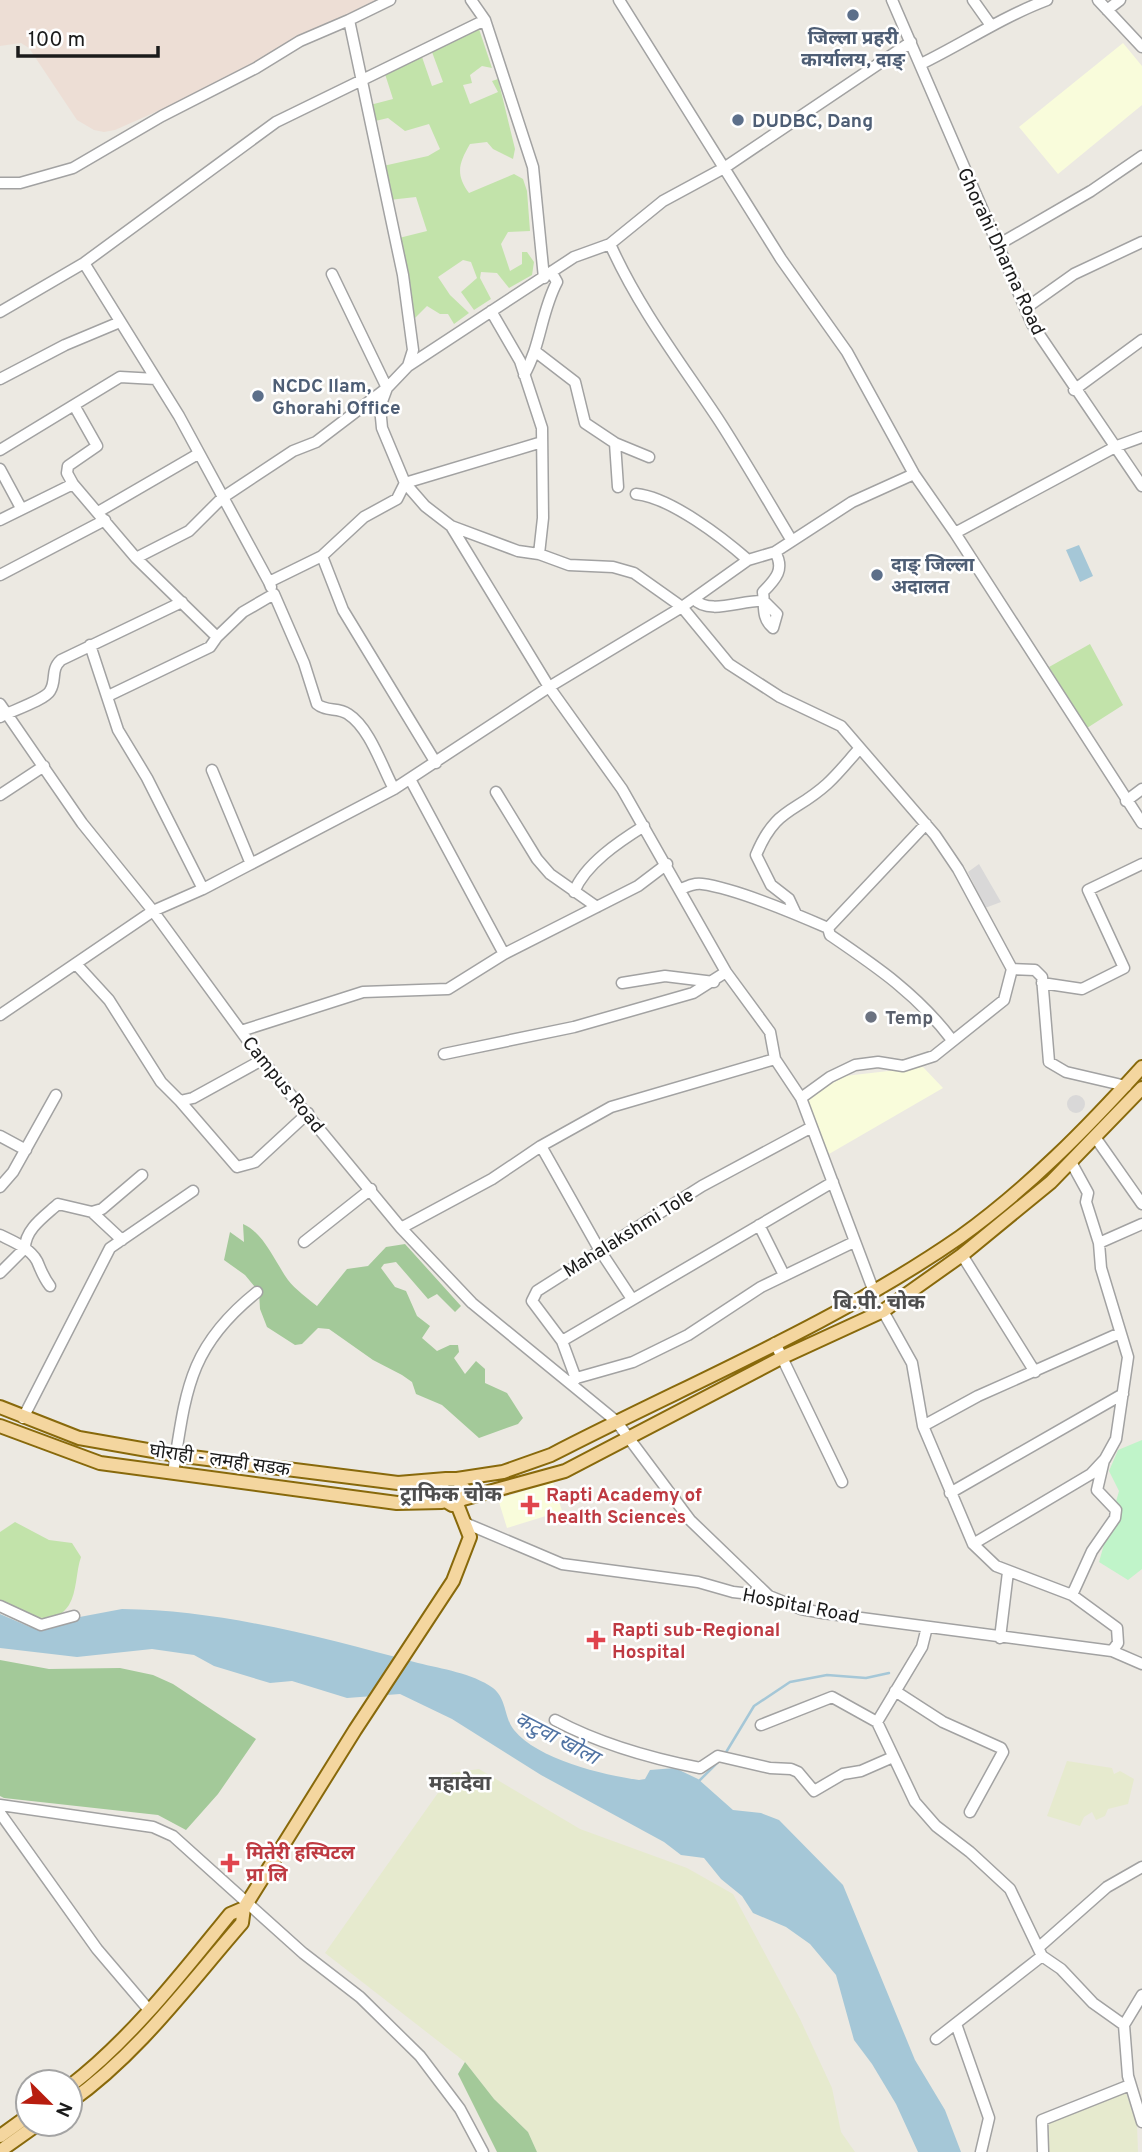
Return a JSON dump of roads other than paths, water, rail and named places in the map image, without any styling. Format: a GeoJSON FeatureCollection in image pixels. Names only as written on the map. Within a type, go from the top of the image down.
{"type":"FeatureCollection","features":[{"type":"Feature","properties":{"kind":"main road"},"geometry":{"type":"LineString","coordinates":[[460,1502],[565,1471],[783,1357],[883,1310],[962,1255],[1071,1162],[1095,1138],[1135,1088],[1142,1067]]}},
{"type":"Feature","properties":{"kind":"main road","name":"घोराही - लमही सडक"},"geometry":{"type":"LineString","coordinates":[[0,1407],[79,1438],[176,1455],[398,1483],[503,1472],[551,1455],[874,1292],[960,1236],[1042,1172],[1135,1088]]}},
{"type":"Feature","properties":{"kind":"main road"},"geometry":{"type":"LineString","coordinates":[[874,1292],[883,1310]]}},
{"type":"Feature","properties":{"kind":"main road"},"geometry":{"type":"LineString","coordinates":[[874,1292],[883,1310]]}},
{"type":"Feature","properties":{"kind":"main road","name":"घोराही - लमही सडक"},"geometry":{"type":"LineString","coordinates":[[0,1426],[100,1462],[397,1503],[460,1502]]}},
{"type":"Feature","properties":{"kind":"main road"},"geometry":{"type":"LineString","coordinates":[[84,2090],[116,2064],[159,2021],[242,1923],[247,1905],[355,1730],[427,1625],[453,1581],[470,1537],[460,1502],[465,1490],[452,1479],[439,1487],[442,1502]]}},
{"type":"Feature","properties":{"kind":"main road"},"geometry":{"type":"LineString","coordinates":[[84,2074],[149,2010],[230,1914],[247,1905]]}},
{"type":"Feature","properties":{"kind":"main road"},"geometry":{"type":"LineString","coordinates":[[0,2151],[18,2138]]}},
{"type":"Feature","properties":{"kind":"street"},"geometry":{"type":"LineString","coordinates":[[0,183],[20,183],[73,169],[162,116],[256,68],[300,41],[390,0]]}},
{"type":"Feature","properties":{"kind":"street"},"geometry":{"type":"LineString","coordinates":[[471,0],[485,20],[533,167],[548,276],[557,282],[547,300],[536,352],[524,375]]}},
{"type":"Feature","properties":{"kind":"street"},"geometry":{"type":"LineString","coordinates":[[620,0],[781,259],[847,352],[914,474],[1142,823]]}},
{"type":"Feature","properties":{"kind":"street","name":"Ghorahi Dharna Road"},"geometry":{"type":"LineString","coordinates":[[892,0],[1031,324],[1142,486]]}},
{"type":"Feature","properties":{"kind":"street"},"geometry":{"type":"LineString","coordinates":[[973,0],[990,24]]}},
{"type":"Feature","properties":{"kind":"street"},"geometry":{"type":"LineString","coordinates":[[921,64],[976,37],[990,24],[1047,0]]}},
{"type":"Feature","properties":{"kind":"street"},"geometry":{"type":"LineString","coordinates":[[1098,0],[1142,47]]}},
{"type":"Feature","properties":{"kind":"street"},"geometry":{"type":"LineString","coordinates":[[1107,10],[1120,0]]}},
{"type":"Feature","properties":{"kind":"street"},"geometry":{"type":"LineString","coordinates":[[349,20],[403,275],[413,350],[408,366]]}},
{"type":"Feature","properties":{"kind":"street"},"geometry":{"type":"LineString","coordinates":[[0,312],[83,263],[276,122],[485,20]]}},
{"type":"Feature","properties":{"kind":"street"},"geometry":{"type":"LineString","coordinates":[[136,558],[189,531],[222,498],[293,452],[316,442],[387,388],[408,366],[574,257],[610,244],[663,201],[724,168],[911,42]]}},
{"type":"Feature","properties":{"kind":"street"},"geometry":{"type":"LineString","coordinates":[[996,246],[1091,191],[1142,156]]}},
{"type":"Feature","properties":{"kind":"street"},"geometry":{"type":"LineString","coordinates":[[1026,308],[1074,274],[1142,242]]}},
{"type":"Feature","properties":{"kind":"street"},"geometry":{"type":"LineString","coordinates":[[610,244],[628,285],[651,324],[720,422],[792,541]]}},
{"type":"Feature","properties":{"kind":"street"},"geometry":{"type":"LineString","coordinates":[[83,263],[156,379],[222,498],[248,539],[309,675],[317,704],[321,708],[349,714],[358,724],[394,789]]}},
{"type":"Feature","properties":{"kind":"street"},"geometry":{"type":"LineString","coordinates":[[332,274],[387,388],[380,407],[382,428],[405,483],[437,518],[451,526],[518,551],[539,554],[569,565],[613,567],[634,573],[682,607],[729,664],[780,697],[841,726],[926,824],[958,869],[1012,969],[1004,1000],[933,1056],[920,1063],[903,1066],[878,1062],[855,1065],[830,1077],[801,1098]]}},
{"type":"Feature","properties":{"kind":"street"},"geometry":{"type":"LineString","coordinates":[[491,311],[520,361],[542,428],[543,518],[539,554]]}},
{"type":"Feature","properties":{"kind":"street"},"geometry":{"type":"LineString","coordinates":[[0,379],[65,345],[120,322]]}},
{"type":"Feature","properties":{"kind":"street"},"geometry":{"type":"LineString","coordinates":[[1074,390],[1142,340]]}},
{"type":"Feature","properties":{"kind":"street"},"geometry":{"type":"LineString","coordinates":[[536,352],[575,382],[584,423],[615,443],[649,457]]}},
{"type":"Feature","properties":{"kind":"street"},"geometry":{"type":"LineString","coordinates":[[0,450],[75,407],[120,377],[156,379]]}},
{"type":"Feature","properties":{"kind":"street"},"geometry":{"type":"LineString","coordinates":[[75,407],[97,446],[68,466],[67,473],[73,484],[136,558],[217,638]]}},
{"type":"Feature","properties":{"kind":"street"},"geometry":{"type":"LineString","coordinates":[[955,533],[1116,446],[1142,437]]}},
{"type":"Feature","properties":{"kind":"street"},"geometry":{"type":"LineString","coordinates":[[269,582],[321,556],[364,517],[397,499],[405,483],[542,442]]}},
{"type":"Feature","properties":{"kind":"street"},"geometry":{"type":"LineString","coordinates":[[615,443],[618,487]]}},
{"type":"Feature","properties":{"kind":"street"},"geometry":{"type":"LineString","coordinates":[[0,575],[102,516],[198,454]]}},
{"type":"Feature","properties":{"kind":"street"},"geometry":{"type":"LineString","coordinates":[[0,469],[21,509]]}},
{"type":"Feature","properties":{"kind":"street"},"geometry":{"type":"LineString","coordinates":[[0,1015],[153,911],[203,889],[394,789],[549,687],[682,607],[748,560],[775,552],[852,502],[914,474]]}},
{"type":"Feature","properties":{"kind":"street"},"geometry":{"type":"LineString","coordinates":[[0,520],[73,484]]}},
{"type":"Feature","properties":{"kind":"street"},"geometry":{"type":"LineString","coordinates":[[636,494],[671,505],[715,532],[748,560]]}},
{"type":"Feature","properties":{"kind":"street"},"geometry":{"type":"LineString","coordinates":[[451,526],[549,687],[644,826],[726,972],[770,1032],[775,1059],[801,1098],[810,1128],[874,1292]]}},
{"type":"Feature","properties":{"kind":"street"},"geometry":{"type":"LineString","coordinates":[[694,599],[711,607],[749,600],[764,601],[763,592],[779,571],[781,562],[775,552]]}},
{"type":"Feature","properties":{"kind":"street"},"geometry":{"type":"LineString","coordinates":[[321,556],[343,610],[436,763]]}},
{"type":"Feature","properties":{"kind":"street"},"geometry":{"type":"LineString","coordinates":[[108,696],[210,647],[243,612],[274,594]]}},
{"type":"Feature","properties":{"kind":"street"},"geometry":{"type":"LineString","coordinates":[[3,715],[48,695],[56,665],[90,645],[182,602]]}},
{"type":"Feature","properties":{"kind":"street"},"geometry":{"type":"LineString","coordinates":[[90,645],[118,730],[147,778],[203,889]]}},
{"type":"Feature","properties":{"kind":"street","name":"Campus Road"},"geometry":{"type":"LineString","coordinates":[[0,704],[3,715],[44,766],[82,823],[153,911],[262,1060],[401,1228],[472,1303],[565,1382],[616,1421],[690,1520],[769,1596]]}},
{"type":"Feature","properties":{"kind":"street"},"geometry":{"type":"LineString","coordinates":[[796,914],[789,899],[771,885],[756,855],[766,831],[787,810],[826,785],[860,748]]}},
{"type":"Feature","properties":{"kind":"street"},"geometry":{"type":"LineString","coordinates":[[0,795],[44,766]]}},
{"type":"Feature","properties":{"kind":"street"},"geometry":{"type":"LineString","coordinates":[[212,770],[251,864]]}},
{"type":"Feature","properties":{"kind":"street"},"geometry":{"type":"LineString","coordinates":[[410,779],[504,954]]}},
{"type":"Feature","properties":{"kind":"street"},"geometry":{"type":"LineString","coordinates":[[1126,801],[1142,789]]}},
{"type":"Feature","properties":{"kind":"street"},"geometry":{"type":"LineString","coordinates":[[496,792],[537,859],[574,892],[597,907]]}},
{"type":"Feature","properties":{"kind":"street"},"geometry":{"type":"LineString","coordinates":[[828,928],[926,824]]}},
{"type":"Feature","properties":{"kind":"street"},"geometry":{"type":"LineString","coordinates":[[574,892],[578,882],[620,841],[644,826]]}},
{"type":"Feature","properties":{"kind":"street"},"geometry":{"type":"LineString","coordinates":[[241,1031],[363,992],[447,989],[504,954],[638,886],[667,864]]}},
{"type":"Feature","properties":{"kind":"street"},"geometry":{"type":"LineString","coordinates":[[1042,983],[1082,989],[1124,968],[1088,890],[1142,864]]}},
{"type":"Feature","properties":{"kind":"street"},"geometry":{"type":"LineString","coordinates":[[681,889],[690,884],[702,884],[796,914],[828,928],[830,934],[882,971],[929,1010],[952,1040]]}},
{"type":"Feature","properties":{"kind":"street"},"geometry":{"type":"LineString","coordinates":[[76,964],[109,1000],[161,1083],[237,1167],[255,1163],[307,1113]]}},
{"type":"Feature","properties":{"kind":"street"},"geometry":{"type":"LineString","coordinates":[[1012,969],[1035,970],[1042,977],[1049,1062],[1066,1072],[1135,1088]]}},
{"type":"Feature","properties":{"kind":"street"},"geometry":{"type":"LineString","coordinates":[[444,1054],[574,1027],[692,993],[715,982],[726,972]]}},
{"type":"Feature","properties":{"kind":"street"},"geometry":{"type":"LineString","coordinates":[[622,983],[649,976],[715,982]]}},
{"type":"Feature","properties":{"kind":"street"},"geometry":{"type":"LineString","coordinates":[[401,1228],[492,1179],[541,1146],[611,1107],[775,1059]]}},
{"type":"Feature","properties":{"kind":"street"},"geometry":{"type":"LineString","coordinates":[[180,1101],[193,1098],[262,1060]]}},
{"type":"Feature","properties":{"kind":"street"},"geometry":{"type":"LineString","coordinates":[[0,1187],[26,1150],[56,1095]]}},
{"type":"Feature","properties":{"kind":"street","name":"Mahalakshmi Tole"},"geometry":{"type":"LineString","coordinates":[[576,1378],[562,1341],[532,1301],[537,1291],[599,1249],[702,1186],[810,1128]]}},
{"type":"Feature","properties":{"kind":"street"},"geometry":{"type":"LineString","coordinates":[[0,1136],[26,1150]]}},
{"type":"Feature","properties":{"kind":"street"},"geometry":{"type":"LineString","coordinates":[[1095,1138],[1142,1204]]}},
{"type":"Feature","properties":{"kind":"street"},"geometry":{"type":"LineString","coordinates":[[541,1146],[599,1249],[632,1299]]}},
{"type":"Feature","properties":{"kind":"street"},"geometry":{"type":"LineString","coordinates":[[1071,1162],[1088,1193],[1086,1202],[1098,1243],[1101,1268],[1128,1357],[1116,1439],[1105,1460],[1097,1490],[1116,1510],[1115,1518],[1092,1551],[1072,1595]]}},
{"type":"Feature","properties":{"kind":"street"},"geometry":{"type":"LineString","coordinates":[[92,1212],[112,1202],[142,1175]]}},
{"type":"Feature","properties":{"kind":"street"},"geometry":{"type":"LineString","coordinates":[[562,1341],[833,1182]]}},
{"type":"Feature","properties":{"kind":"street"},"geometry":{"type":"LineString","coordinates":[[304,1242],[371,1189]]}},
{"type":"Feature","properties":{"kind":"street"},"geometry":{"type":"LineString","coordinates":[[23,1418],[110,1248],[193,1191]]}},
{"type":"Feature","properties":{"kind":"street"},"geometry":{"type":"LineString","coordinates":[[0,1273],[24,1248],[25,1238],[58,1204],[92,1212],[121,1240]]}},
{"type":"Feature","properties":{"kind":"street"},"geometry":{"type":"LineString","coordinates":[[1098,1243],[1142,1224]]}},
{"type":"Feature","properties":{"kind":"street"},"geometry":{"type":"LineString","coordinates":[[759,1225],[784,1275]]}},
{"type":"Feature","properties":{"kind":"street"},"geometry":{"type":"LineString","coordinates":[[0,1234],[24,1248],[37,1261],[39,1272],[50,1286]]}},
{"type":"Feature","properties":{"kind":"street"},"geometry":{"type":"LineString","coordinates":[[565,1382],[633,1362],[688,1335],[784,1275],[854,1242]]}},
{"type":"Feature","properties":{"kind":"street"},"geometry":{"type":"LineString","coordinates":[[962,1255],[1035,1372]]}},
{"type":"Feature","properties":{"kind":"street"},"geometry":{"type":"LineString","coordinates":[[173,1473],[186,1390],[208,1339],[236,1308],[257,1292]]}},
{"type":"Feature","properties":{"kind":"street"},"geometry":{"type":"LineString","coordinates":[[883,1310],[912,1363],[923,1426],[973,1544],[996,1566],[1072,1595],[1117,1628],[1118,1643],[1112,1651]]}},
{"type":"Feature","properties":{"kind":"street"},"geometry":{"type":"LineString","coordinates":[[923,1426],[978,1396],[1120,1333]]}},
{"type":"Feature","properties":{"kind":"street"},"geometry":{"type":"LineString","coordinates":[[775,1343],[842,1482]]}},
{"type":"Feature","properties":{"kind":"street"},"geometry":{"type":"LineString","coordinates":[[950,1493],[1123,1394]]}},
{"type":"Feature","properties":{"kind":"street"},"geometry":{"type":"LineString","coordinates":[[973,1544],[1091,1474],[1105,1460]]}},
{"type":"Feature","properties":{"kind":"street","name":"Hospital Road"},"geometry":{"type":"LineString","coordinates":[[466,1523],[523,1549],[573,1567],[698,1582],[733,1592],[769,1596],[801,1609],[1000,1638],[1112,1651],[1142,1664]]}},
{"type":"Feature","properties":{"kind":"street"},"geometry":{"type":"LineString","coordinates":[[1000,1638],[1008,1572]]}},
{"type":"Feature","properties":{"kind":"street"},"geometry":{"type":"LineString","coordinates":[[0,1606],[41,1625],[74,1616]]}},
{"type":"Feature","properties":{"kind":"street"},"geometry":{"type":"LineString","coordinates":[[877,1722],[922,1647],[927,1627]]}},
{"type":"Feature","properties":{"kind":"street"},"geometry":{"type":"LineString","coordinates":[[895,1691],[943,1722],[1001,1748],[1003,1752],[970,1812]]}},
{"type":"Feature","properties":{"kind":"street"},"geometry":{"type":"LineString","coordinates":[[761,1725],[832,1697],[877,1722],[915,1802],[936,1826],[970,1852],[1010,1889],[1040,1952],[1061,1969],[1103,2012],[1124,2025]]}},
{"type":"Feature","properties":{"kind":"street"},"geometry":{"type":"LineString","coordinates":[[555,1720],[589,1738],[667,1762],[700,1768],[718,1756],[770,1768],[783,1766],[798,1772],[814,1791],[843,1774],[862,1771],[893,1757]]}},
{"type":"Feature","properties":{"kind":"street"},"geometry":{"type":"LineString","coordinates":[[0,1805],[153,1827],[173,1836],[247,1905],[360,1997],[420,2056],[460,2109],[483,2152]]}},
{"type":"Feature","properties":{"kind":"street"},"geometry":{"type":"LineString","coordinates":[[0,1812],[97,1949],[149,2010]]}},
{"type":"Feature","properties":{"kind":"street"},"geometry":{"type":"LineString","coordinates":[[936,2039],[1040,1952],[1107,1886],[1142,1867]]}},
{"type":"Feature","properties":{"kind":"street"},"geometry":{"type":"LineString","coordinates":[[1142,1995],[1124,2025],[1130,2085],[1142,2122]]}},
{"type":"Feature","properties":{"kind":"street"},"geometry":{"type":"LineString","coordinates":[[956,2024],[989,2118],[982,2152]]}},
{"type":"Feature","properties":{"kind":"street"},"geometry":{"type":"LineString","coordinates":[[1043,2152],[1041,2120],[1130,2085]]}},
{"type":"Feature","properties":{"kind":"water"},"geometry":{"type":"Polygon","coordinates":[[[1079,545],[1093,576],[1080,582],[1066,550],[1079,545]]]}},
{"type":"Feature","properties":{"kind":"water"},"geometry":{"type":"Polygon","coordinates":[[[122,1609],[197,1614],[271,1627],[466,1675],[498,1692],[514,1730],[524,1740],[554,1757],[590,1770],[639,1780],[645,1779],[650,1770],[675,1768],[698,1779],[733,1810],[761,1813],[779,1820],[843,1885],[915,2060],[945,2110],[961,2152],[918,2152],[896,2104],[854,2040],[836,1975],[810,1944],[786,1927],[753,1913],[742,1896],[721,1879],[704,1858],[681,1855],[664,1842],[541,1775],[452,1719],[400,1694],[347,1698],[292,1681],[270,1683],[214,1666],[194,1655],[152,1649],[77,1657],[0,1648],[0,1614],[30,1627],[45,1629],[69,1619],[122,1609]]]}},
{"type":"Feature","properties":{"kind":"waterway"},"geometry":{"type":"LineString","coordinates":[[725,1754],[754,1706],[790,1682],[827,1675],[866,1678],[889,1673]]}},
{"type":"Feature","properties":{"kind":"waterway"},"geometry":{"type":"LineString","coordinates":[[698,1782],[718,1762]]}},
{"type":"Feature","properties":{"kind":"place","name":"जिल्ला प्रहरी कार्यालय, दाङ्"},"geometry":{"type":"Point","coordinates":[853,15]}},
{"type":"Feature","properties":{"kind":"place","name":"DUDBC, Dang"},"geometry":{"type":"Point","coordinates":[738,120]}},
{"type":"Feature","properties":{"kind":"place","name":"NCDC Ilam, Ghorahi Office"},"geometry":{"type":"Point","coordinates":[258,396]}},
{"type":"Feature","properties":{"kind":"place","name":"दाङ् जिल्ला अदालत"},"geometry":{"type":"Point","coordinates":[877,575]}},
{"type":"Feature","properties":{"kind":"place","name":"Temp"},"geometry":{"type":"Point","coordinates":[871,1017]}},
{"type":"Feature","properties":{"kind":"place","name":"Rapti Academy of health Sciences"},"geometry":{"type":"Point","coordinates":[530,1505]}},
{"type":"Feature","properties":{"kind":"place","name":"Rapti sub-Regional Hospital"},"geometry":{"type":"Point","coordinates":[596,1640]}},
{"type":"Feature","properties":{"kind":"place","name":"मितेरी हस्पिटल प्रा लि"},"geometry":{"type":"Point","coordinates":[230,1863]}},
{"type":"Feature","properties":{"kind":"district","name":"बि.पी. चोक"},"geometry":{"type":"Point","coordinates":[879,1302]}},
{"type":"Feature","properties":{"kind":"district","name":"ट्राफिक चोक"},"geometry":{"type":"Point","coordinates":[451,1494]}},
{"type":"Feature","properties":{"kind":"district","name":"महादेवा"},"geometry":{"type":"Point","coordinates":[460,1783]}},
{"type":"Feature","properties":{"kind":"water label","name":"कटुवा खोला"},"geometry":{"type":"Point","coordinates":[557,1738]}}]}
